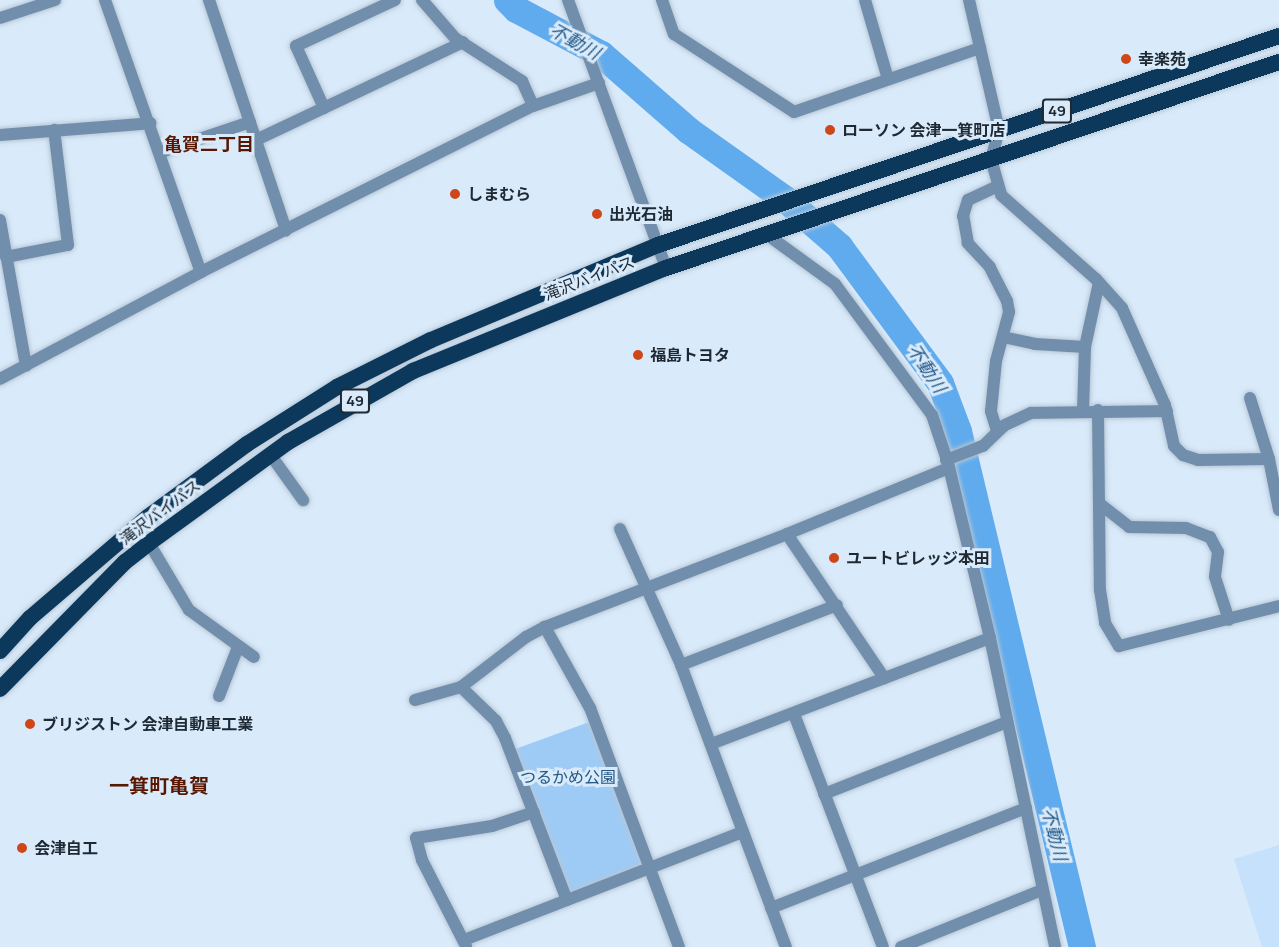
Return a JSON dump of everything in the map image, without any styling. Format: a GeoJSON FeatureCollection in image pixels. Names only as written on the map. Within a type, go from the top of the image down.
{"type":"FeatureCollection","features":[{"type":"Feature","properties":{"kind":"highway","name":"滝沢バイパス"},"geometry":{"type":"LineString","coordinates":[[0,651],[30,618],[148,517],[281,421],[337,387],[431,340],[658,245],[833,184],[1279,36]]}},
{"type":"Feature","properties":{"kind":"highway","name":"滝沢バイパス"},"geometry":{"type":"LineString","coordinates":[[0,689],[124,562],[148,543],[270,454],[343,408],[413,371],[548,313],[666,268],[1279,62]]}},
{"type":"Feature","properties":{"kind":"street"},"geometry":{"type":"LineString","coordinates":[[0,18],[55,0]]}},
{"type":"Feature","properties":{"kind":"street"},"geometry":{"type":"LineString","coordinates":[[105,0],[161,152],[201,272]]}},
{"type":"Feature","properties":{"kind":"street"},"geometry":{"type":"LineString","coordinates":[[209,0],[286,230]]}},
{"type":"Feature","properties":{"kind":"street"},"geometry":{"type":"LineString","coordinates":[[324,108],[296,46],[395,0]]}},
{"type":"Feature","properties":{"kind":"street"},"geometry":{"type":"LineString","coordinates":[[422,0],[463,42],[518,77],[533,106]]}},
{"type":"Feature","properties":{"kind":"street"},"geometry":{"type":"LineString","coordinates":[[568,0],[666,268]]}},
{"type":"Feature","properties":{"kind":"street"},"geometry":{"type":"LineString","coordinates":[[662,0],[675,34],[794,112],[980,48]]}},
{"type":"Feature","properties":{"kind":"street"},"geometry":{"type":"LineString","coordinates":[[865,0],[888,79]]}},
{"type":"Feature","properties":{"kind":"street"},"geometry":{"type":"LineString","coordinates":[[969,0],[999,130],[991,159],[1001,195],[1099,282],[1122,308],[1167,411],[1174,446],[1183,455],[1198,460],[1269,459]]}},
{"type":"Feature","properties":{"kind":"street"},"geometry":{"type":"LineString","coordinates":[[256,140],[463,42]]}},
{"type":"Feature","properties":{"kind":"street"},"geometry":{"type":"LineString","coordinates":[[0,379],[201,272],[533,106],[597,78]]}},
{"type":"Feature","properties":{"kind":"street"},"geometry":{"type":"LineString","coordinates":[[161,152],[250,122]]}},
{"type":"Feature","properties":{"kind":"street"},"geometry":{"type":"LineString","coordinates":[[0,135],[150,123]]}},
{"type":"Feature","properties":{"kind":"street"},"geometry":{"type":"LineString","coordinates":[[6,257],[68,244],[54,130]]}},
{"type":"Feature","properties":{"kind":"street"},"geometry":{"type":"LineString","coordinates":[[997,431],[991,411],[996,360],[1004,337],[1007,301],[990,267],[968,243],[963,216],[968,200],[998,186]]}},
{"type":"Feature","properties":{"kind":"street"},"geometry":{"type":"LineString","coordinates":[[0,220],[27,366]]}},
{"type":"Feature","properties":{"kind":"street"},"geometry":{"type":"LineString","coordinates":[[773,232],[835,284],[879,339],[932,415],[950,462],[990,638],[1055,947]]}},
{"type":"Feature","properties":{"kind":"street"},"geometry":{"type":"LineString","coordinates":[[1083,411],[1084,347],[1099,282]]}},
{"type":"Feature","properties":{"kind":"street"},"geometry":{"type":"LineString","coordinates":[[1004,337],[1035,344],[1084,347]]}},
{"type":"Feature","properties":{"kind":"street"},"geometry":{"type":"LineString","coordinates":[[1250,398],[1269,459],[1279,510]]}},
{"type":"Feature","properties":{"kind":"street"},"geometry":{"type":"LineString","coordinates":[[415,700],[461,687],[525,637],[545,627],[647,590],[787,534],[983,446],[997,431],[1031,413],[1098,410],[1167,411]]}},
{"type":"Feature","properties":{"kind":"street"},"geometry":{"type":"LineString","coordinates":[[1098,410],[1102,608],[1105,623],[1119,646],[1279,606]]}},
{"type":"Feature","properties":{"kind":"street"},"geometry":{"type":"LineString","coordinates":[[270,454],[303,500]]}},
{"type":"Feature","properties":{"kind":"street"},"geometry":{"type":"LineString","coordinates":[[1100,504],[1130,527],[1186,528],[1210,537],[1218,552],[1215,577],[1229,620]]}},
{"type":"Feature","properties":{"kind":"street"},"geometry":{"type":"LineString","coordinates":[[621,529],[681,665],[786,947]]}},
{"type":"Feature","properties":{"kind":"street"},"geometry":{"type":"LineString","coordinates":[[787,534],[837,605],[884,678]]}},
{"type":"Feature","properties":{"kind":"street"},"geometry":{"type":"LineString","coordinates":[[148,543],[189,610],[254,657]]}},
{"type":"Feature","properties":{"kind":"street"},"geometry":{"type":"LineString","coordinates":[[681,665],[837,605]]}},
{"type":"Feature","properties":{"kind":"street"},"geometry":{"type":"LineString","coordinates":[[545,627],[590,708],[679,947]]}},
{"type":"Feature","properties":{"kind":"street"},"geometry":{"type":"LineString","coordinates":[[711,744],[990,638]]}},
{"type":"Feature","properties":{"kind":"street"},"geometry":{"type":"LineString","coordinates":[[219,696],[238,647]]}},
{"type":"Feature","properties":{"kind":"street"},"geometry":{"type":"LineString","coordinates":[[461,687],[496,721],[567,900]]}},
{"type":"Feature","properties":{"kind":"street"},"geometry":{"type":"LineString","coordinates":[[794,714],[883,947]]}},
{"type":"Feature","properties":{"kind":"street"},"geometry":{"type":"LineString","coordinates":[[824,794],[1007,722]]}},
{"type":"Feature","properties":{"kind":"street"},"geometry":{"type":"LineString","coordinates":[[771,908],[1026,808]]}},
{"type":"Feature","properties":{"kind":"street"},"geometry":{"type":"LineString","coordinates":[[534,812],[492,826],[416,838],[423,860],[465,943],[567,900],[743,832]]}},
{"type":"Feature","properties":{"kind":"street"},"geometry":{"type":"LineString","coordinates":[[901,947],[1042,890]]}},
{"type":"Feature","properties":{"kind":"shaded area"},"geometry":{"type":"Polygon","coordinates":[[[1279,845],[1279,947],[1262,947],[1234,859],[1279,845]]]}},
{"type":"Feature","properties":{"kind":"green space","name":"つるかめ公園"},"geometry":{"type":"Polygon","coordinates":[[[592,721],[645,866],[567,894],[514,749],[592,721]]]}},
{"type":"Feature","properties":{"kind":"waterway","name":"不動川"},"geometry":{"type":"LineString","coordinates":[[507,0],[516,9],[601,54],[688,130],[785,199],[839,246],[940,383],[958,431],[1082,947]]}},
{"type":"Feature","properties":{"kind":"place","name":"幸楽苑"},"geometry":{"type":"Point","coordinates":[1126,59]}},
{"type":"Feature","properties":{"kind":"place","name":"ローソン 会津一箕町店"},"geometry":{"type":"Point","coordinates":[830,130]}},
{"type":"Feature","properties":{"kind":"place","name":"しまむら"},"geometry":{"type":"Point","coordinates":[455,194]}},
{"type":"Feature","properties":{"kind":"place","name":"出光石油"},"geometry":{"type":"Point","coordinates":[597,214]}},
{"type":"Feature","properties":{"kind":"place","name":"福島トヨタ"},"geometry":{"type":"Point","coordinates":[638,355]}},
{"type":"Feature","properties":{"kind":"place","name":"ユートビレッジ本田"},"geometry":{"type":"Point","coordinates":[834,558]}},
{"type":"Feature","properties":{"kind":"place","name":"ブリジストン 会津自動車工業"},"geometry":{"type":"Point","coordinates":[30,724]}},
{"type":"Feature","properties":{"kind":"place","name":"会津自工"},"geometry":{"type":"Point","coordinates":[22,848]}},
{"type":"Feature","properties":{"kind":"district","name":"亀賀二丁目"},"geometry":{"type":"Point","coordinates":[209,144]}},
{"type":"Feature","properties":{"kind":"district","name":"一箕町亀賀"},"geometry":{"type":"Point","coordinates":[159,785]}}]}
